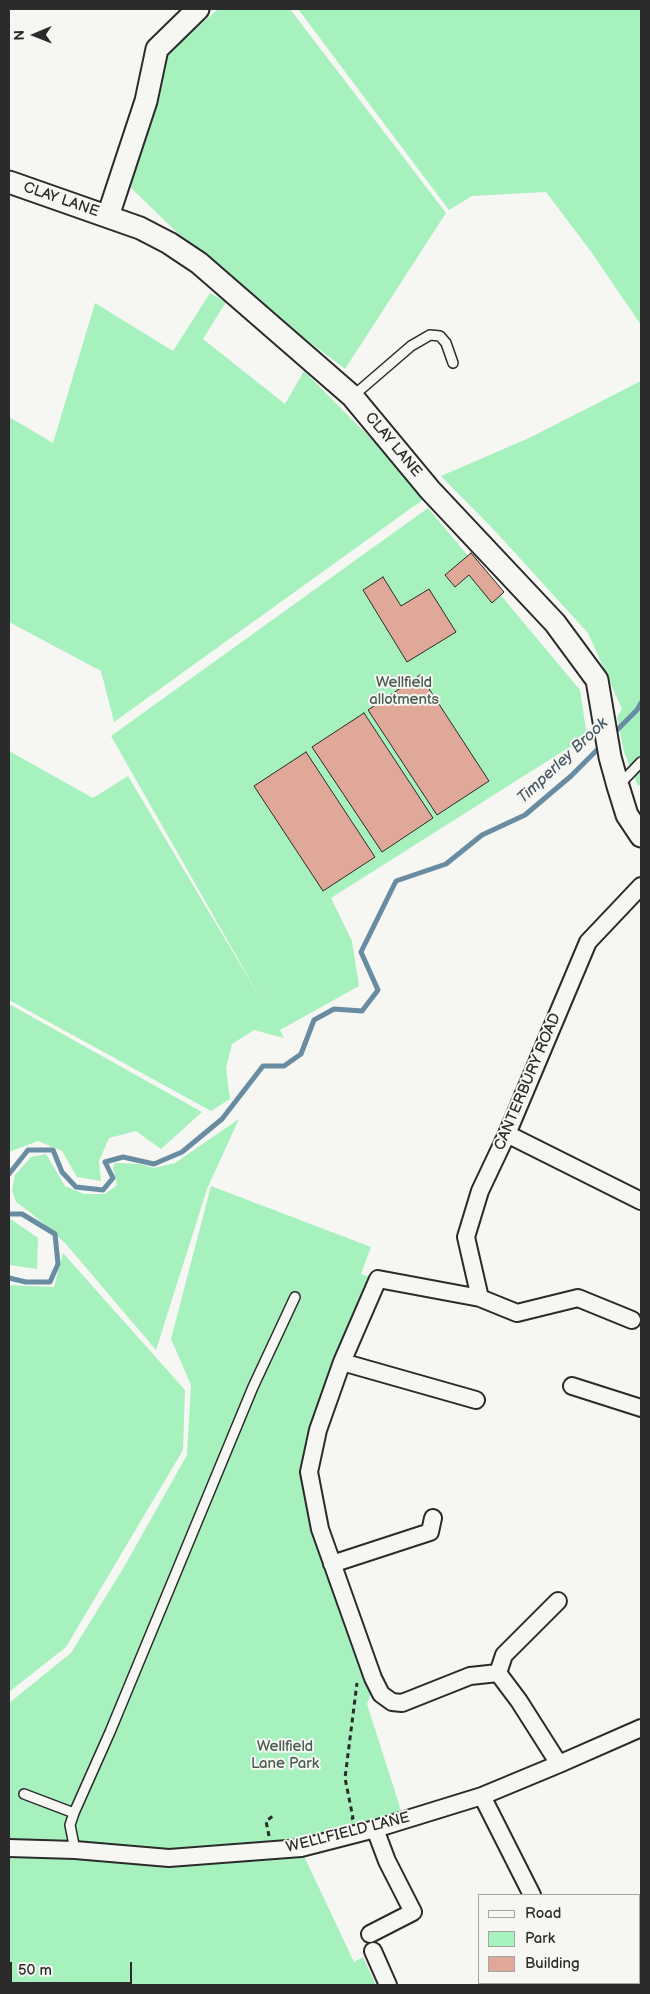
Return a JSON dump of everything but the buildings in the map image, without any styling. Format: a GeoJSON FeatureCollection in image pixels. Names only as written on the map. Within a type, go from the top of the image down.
{"type":"FeatureCollection","features":[{"type":"Feature","properties":{"kind":"street"},"geometry":{"type":"LineString","coordinates":[[108,216],[146,101],[156,49],[198,9]]}},
{"type":"Feature","properties":{"kind":"street","name":"CLAY LANE"},"geometry":{"type":"LineString","coordinates":[[9,182],[108,216],[140,228],[169,242],[199,263],[352,396],[430,490],[555,623],[597,680],[610,757],[618,786],[627,815],[641,836]]}},
{"type":"Feature","properties":{"kind":"street","name":"CANTERBURY ROAD"},"geometry":{"type":"LineString","coordinates":[[480,1298],[466,1237],[480,1191],[507,1134],[588,942],[641,886]]}},
{"type":"Feature","properties":{"kind":"street"},"geometry":{"type":"LineString","coordinates":[[507,1134],[641,1201]]}},
{"type":"Feature","properties":{"kind":"street"},"geometry":{"type":"LineString","coordinates":[[498,1673],[470,1676],[402,1702],[392,1702],[381,1694],[373,1678],[320,1529],[309,1472],[318,1430],[342,1362],[378,1279],[480,1298],[516,1313],[578,1298],[632,1320]]}},
{"type":"Feature","properties":{"kind":"street"},"geometry":{"type":"LineString","coordinates":[[342,1362],[476,1400]]}},
{"type":"Feature","properties":{"kind":"street"},"geometry":{"type":"LineString","coordinates":[[572,1386],[641,1408]]}},
{"type":"Feature","properties":{"kind":"street"},"geometry":{"type":"LineString","coordinates":[[332,1564],[430,1532],[432,1518]]}},
{"type":"Feature","properties":{"kind":"street"},"geometry":{"type":"LineString","coordinates":[[498,1673],[504,1655],[558,1601]]}},
{"type":"Feature","properties":{"kind":"street"},"geometry":{"type":"LineString","coordinates":[[498,1673],[559,1764]]}},
{"type":"Feature","properties":{"kind":"street","name":"WELLFIELD LANE"},"geometry":{"type":"LineString","coordinates":[[9,1848],[75,1850],[178,1858],[301,1848],[375,1829],[482,1796],[641,1728]]}},
{"type":"Feature","properties":{"kind":"street"},"geometry":{"type":"LineString","coordinates":[[482,1796],[531,1894]]}},
{"type":"Feature","properties":{"kind":"street"},"geometry":{"type":"LineString","coordinates":[[370,1934],[413,1912],[386,1861],[375,1829]]}},
{"type":"Feature","properties":{"kind":"street"},"geometry":{"type":"LineString","coordinates":[[372,1951],[388,1985]]}},
{"type":"Feature","properties":{"kind":"lane"},"geometry":{"type":"LineString","coordinates":[[352,396],[411,346],[430,335],[440,336],[446,343],[453,363]]}},
{"type":"Feature","properties":{"kind":"lane"},"geometry":{"type":"LineString","coordinates":[[618,786],[641,762]]}},
{"type":"Feature","properties":{"kind":"lane"},"geometry":{"type":"LineString","coordinates":[[75,1850],[70,1825],[74,1813],[110,1732],[253,1387],[295,1296]]}},
{"type":"Feature","properties":{"kind":"lane"},"geometry":{"type":"LineString","coordinates":[[24,1794],[74,1813]]}},
{"type":"Feature","properties":{"kind":"path"},"geometry":{"type":"LineString","coordinates":[[344,1821],[353,1818],[345,1778],[357,1681],[364,1682],[373,1678]]}},
{"type":"Feature","properties":{"kind":"path"},"geometry":{"type":"LineString","coordinates":[[273,1816],[266,1821],[269,1838],[279,1837]]}},
{"type":"Feature","properties":{"kind":"green space"},"geometry":{"type":"Polygon","coordinates":[[[218,9],[290,9],[446,213],[345,369],[223,277],[127,184],[161,59],[218,9]]]}},
{"type":"Feature","properties":{"kind":"green space"},"geometry":{"type":"Polygon","coordinates":[[[298,9],[641,9],[641,325],[592,253],[546,192],[472,196],[449,210],[298,9]]]}},
{"type":"Feature","properties":{"kind":"green space"},"geometry":{"type":"Polygon","coordinates":[[[210,293],[226,302],[203,339],[285,404],[304,371],[428,496],[114,722],[101,671],[9,622],[9,417],[53,443],[95,303],[173,351],[210,293]]]}},
{"type":"Feature","properties":{"kind":"green space"},"geometry":{"type":"Polygon","coordinates":[[[641,381],[641,784],[638,786],[624,752],[617,717],[622,709],[588,633],[496,532],[441,476],[529,438],[641,381]]]}},
{"type":"Feature","properties":{"kind":"green space","name":"Wellfield allotments"},"geometry":{"type":"Polygon","coordinates":[[[428,508],[580,690],[587,736],[331,898],[352,941],[359,986],[280,1030],[284,1038],[254,1030],[232,1044],[226,1068],[230,1099],[211,1111],[9,1000],[9,751],[93,798],[128,776],[262,1001],[111,736],[428,508]]]}},
{"type":"Feature","properties":{"kind":"green space"},"geometry":{"type":"Polygon","coordinates":[[[9,1004],[202,1112],[161,1149],[136,1131],[109,1138],[99,1161],[101,1181],[77,1177],[62,1151],[38,1141],[9,1152],[9,1004]]]}},
{"type":"Feature","properties":{"kind":"green space"},"geometry":{"type":"Polygon","coordinates":[[[239,1119],[207,1189],[156,1350],[65,1243],[16,1202],[12,1190],[15,1175],[31,1157],[46,1154],[65,1186],[84,1194],[105,1194],[117,1185],[113,1167],[115,1163],[140,1164],[154,1168],[175,1163],[239,1119]]]}},
{"type":"Feature","properties":{"kind":"green space","name":"Wellfield Lane Park"},"geometry":{"type":"Polygon","coordinates":[[[211,1186],[371,1247],[361,1274],[378,1279],[309,1472],[373,1688],[367,1704],[404,1820],[375,1829],[169,1858],[9,1848],[9,1703],[71,1653],[124,1567],[187,1455],[191,1385],[171,1339],[211,1186]]]}},
{"type":"Feature","properties":{"kind":"green space"},"geometry":{"type":"Polygon","coordinates":[[[9,1218],[38,1238],[37,1269],[9,1265],[9,1218]]]}},
{"type":"Feature","properties":{"kind":"green space"},"geometry":{"type":"Polygon","coordinates":[[[63,1253],[185,1390],[183,1450],[66,1647],[9,1692],[9,1285],[54,1287],[63,1253]]]}},
{"type":"Feature","properties":{"kind":"green space"},"geometry":{"type":"Polygon","coordinates":[[[303,1854],[354,1962],[363,1957],[376,1985],[9,1985],[9,1856],[77,1858],[143,1865],[303,1854]]]}},
{"type":"Feature","properties":{"kind":"waterway","name":"Timperley Brook"},"geometry":{"type":"LineString","coordinates":[[613,734],[637,710],[641,703]]}},
{"type":"Feature","properties":{"kind":"waterway","name":"Timperley Brook"},"geometry":{"type":"LineString","coordinates":[[9,1174],[28,1150],[53,1150],[62,1172],[76,1187],[103,1190],[113,1178],[105,1162],[123,1157],[154,1164],[182,1152],[222,1119],[263,1066],[284,1066],[301,1054],[314,1020],[334,1009],[362,1011],[378,990],[361,952],[396,881],[446,864],[482,835],[525,815],[571,776],[602,745]]}},
{"type":"Feature","properties":{"kind":"waterway","name":"Timperley Brook"},"geometry":{"type":"LineString","coordinates":[[9,1214],[22,1214],[55,1234],[58,1264],[50,1282],[26,1282],[9,1278]]}}]}
